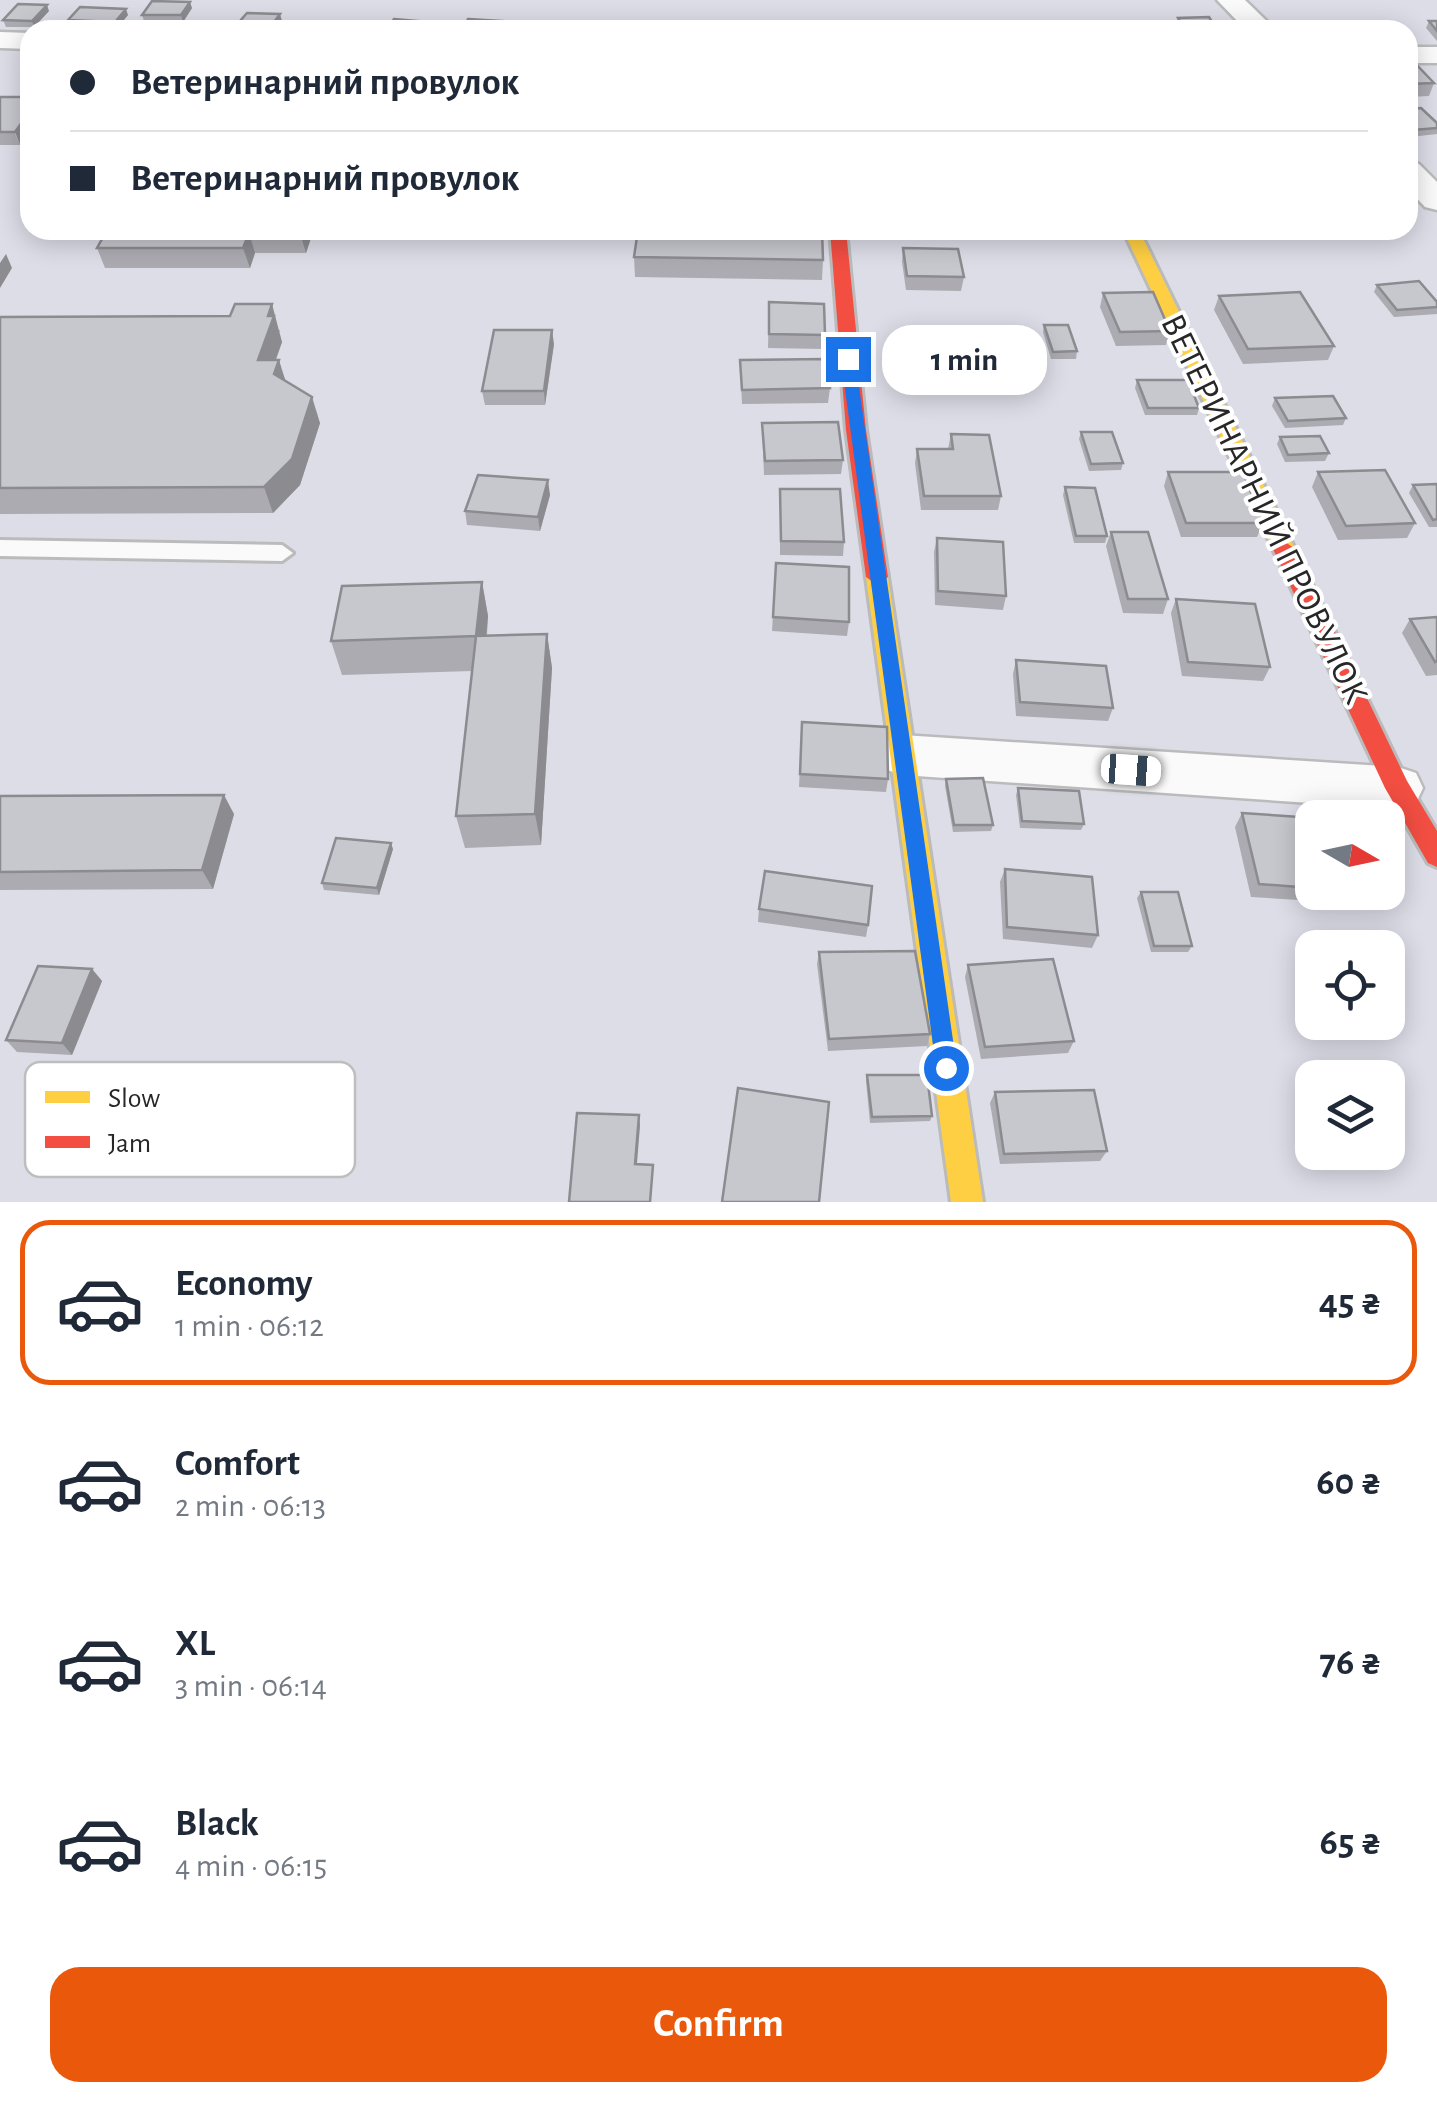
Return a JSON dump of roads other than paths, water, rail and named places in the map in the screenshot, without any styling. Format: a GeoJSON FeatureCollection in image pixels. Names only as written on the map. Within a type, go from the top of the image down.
{"type":"FeatureCollection","features":[{"type":"Feature","properties":{"kind":"street"},"geometry":{"type":"LineString","coordinates":[[1230,0],[1251,20]]}},
{"type":"Feature","properties":{"kind":"street"},"geometry":{"type":"LineString","coordinates":[[1418,181],[1437,200]]}},
{"type":"Feature","properties":{"kind":"street"},"geometry":{"type":"LineString","coordinates":[[839,240],[856,430],[967,1202]]}},
{"type":"Feature","properties":{"kind":"street","name":"ВЕТЕРИНАРНИЙ ПРОВУЛОК"},"geometry":{"type":"LineString","coordinates":[[1136,240],[1398,788],[1437,856]]}},
{"type":"Feature","properties":{"kind":"street"},"geometry":{"type":"LineString","coordinates":[[902,754],[1398,788]]}},
{"type":"Feature","properties":{"kind":"lane"},"geometry":{"type":"LineString","coordinates":[[0,548],[282,553]]}}]}
